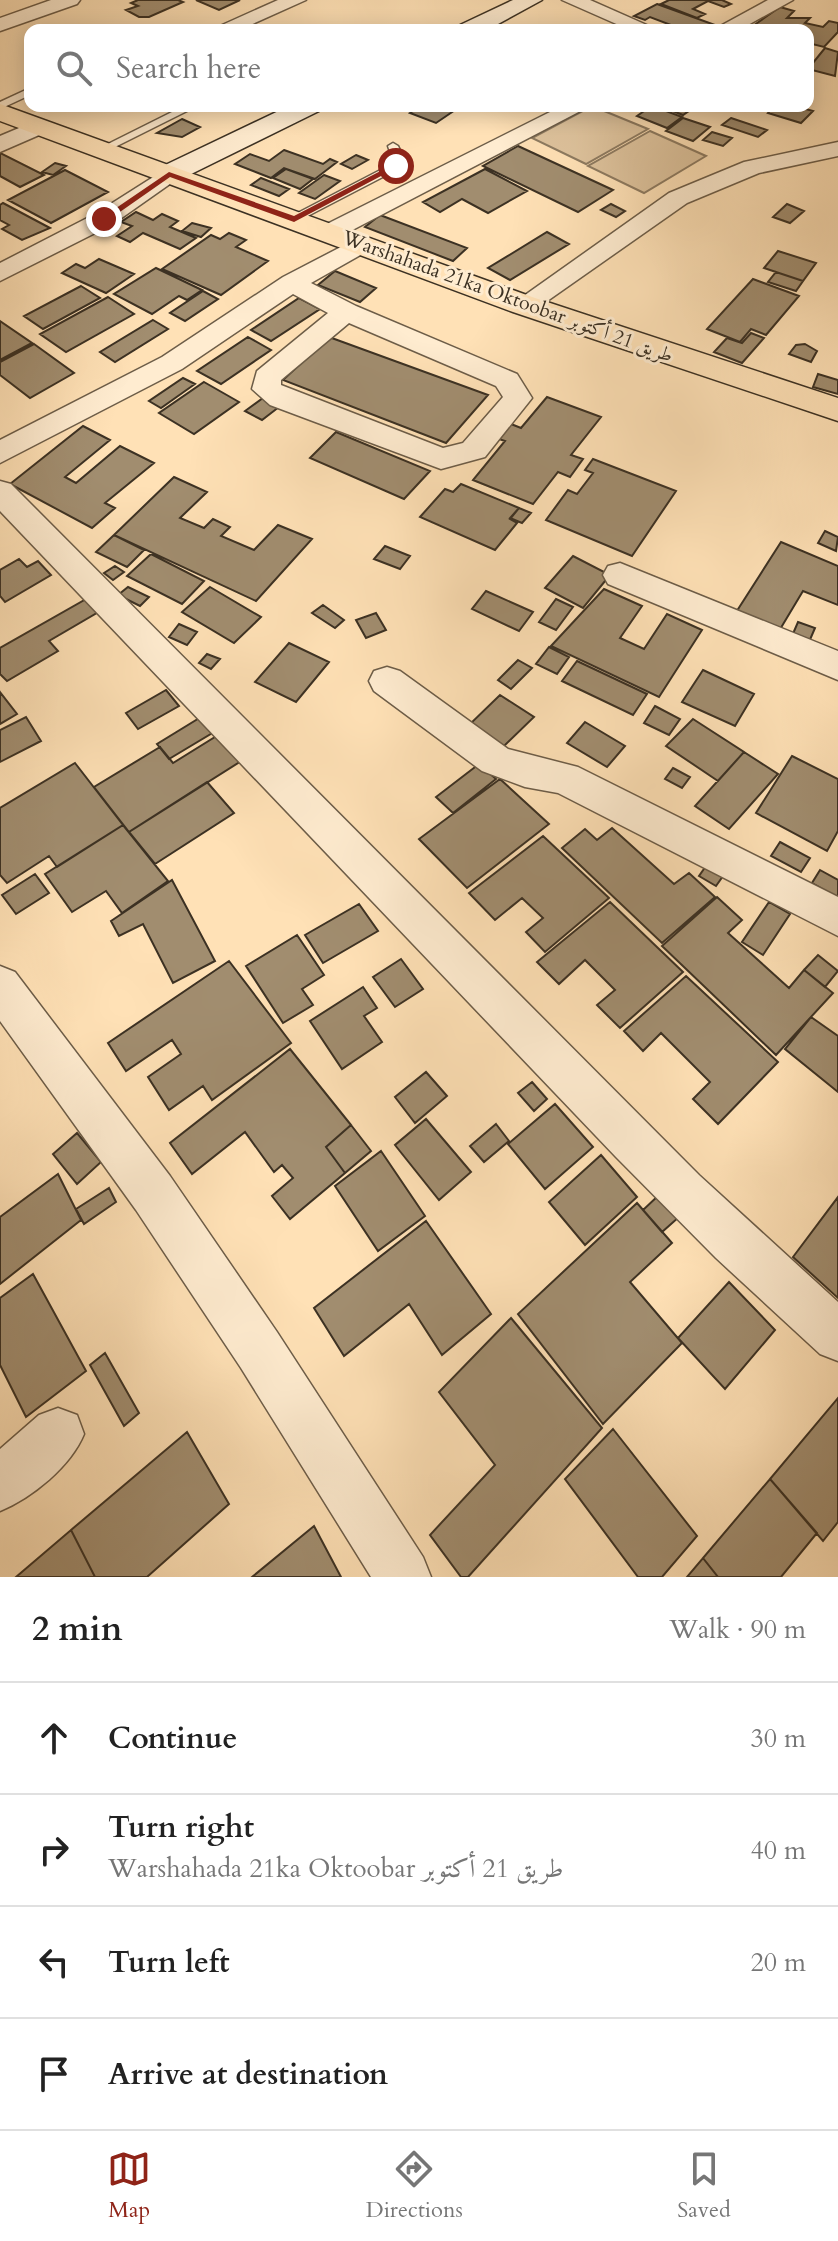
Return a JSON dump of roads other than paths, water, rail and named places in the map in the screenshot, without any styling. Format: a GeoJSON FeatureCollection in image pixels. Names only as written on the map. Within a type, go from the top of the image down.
{"type":"FeatureCollection","features":[{"type":"Feature","properties":{"kind":"main road","name":"Warshahada 21ka Oktoobar طريق 21 أكتوبر"},"geometry":{"type":"LineString","coordinates":[[17,113],[169,174],[524,305],[838,410]]}},
{"type":"Feature","properties":{"kind":"street"},"geometry":{"type":"LineString","coordinates":[[0,25],[70,0]]}},
{"type":"Feature","properties":{"kind":"street"},"geometry":{"type":"LineString","coordinates":[[236,24],[296,0]]}},
{"type":"Feature","properties":{"kind":"street"},"geometry":{"type":"LineString","coordinates":[[481,24],[531,0]]}},
{"type":"Feature","properties":{"kind":"street"},"geometry":{"type":"LineString","coordinates":[[572,0],[633,24]]}},
{"type":"Feature","properties":{"kind":"street"},"geometry":{"type":"LineString","coordinates":[[735,24],[783,0]]}},
{"type":"Feature","properties":{"kind":"street"},"geometry":{"type":"LineString","coordinates":[[0,273],[104,219],[169,174],[298,112]]}},
{"type":"Feature","properties":{"kind":"street"},"geometry":{"type":"LineString","coordinates":[[330,232],[567,112]]}},
{"type":"Feature","properties":{"kind":"street"},"geometry":{"type":"LineString","coordinates":[[0,145],[17,113]]}},
{"type":"Feature","properties":{"kind":"street"},"geometry":{"type":"LineString","coordinates":[[524,305],[678,198],[752,167],[838,149]]}},
{"type":"Feature","properties":{"kind":"street"},"geometry":{"type":"LineString","coordinates":[[0,453],[172,363],[292,283],[362,244]]}},
{"type":"Feature","properties":{"kind":"street"},"geometry":{"type":"LineString","coordinates":[[292,283],[346,312],[507,380],[518,398],[474,450],[441,459],[280,398],[266,389],[267,377],[346,312]]}},
{"type":"Feature","properties":{"kind":"street"},"geometry":{"type":"LineString","coordinates":[[0,492],[118,617],[347,845],[755,1264],[838,1336]]}},
{"type":"Feature","properties":{"kind":"street"},"geometry":{"type":"LineString","coordinates":[[620,575],[838,666]]}},
{"type":"Feature","properties":{"kind":"street"},"geometry":{"type":"LineString","coordinates":[[387,681],[495,760],[525,771],[565,778],[838,917]]}},
{"type":"Feature","properties":{"kind":"street"},"geometry":{"type":"LineString","coordinates":[[0,986],[153,1193],[259,1350],[403,1577]]}},
{"type":"Feature","properties":{"kind":"street"},"geometry":{"type":"LineString","coordinates":[[0,1484],[58,1434]]}},
{"type":"Feature","properties":{"kind":"lane"},"geometry":{"type":"LineString","coordinates":[[103,149],[180,112]]}},
{"type":"Feature","properties":{"kind":"lane"},"geometry":{"type":"LineString","coordinates":[[294,219],[396,166],[399,161],[393,146]]}}]}
